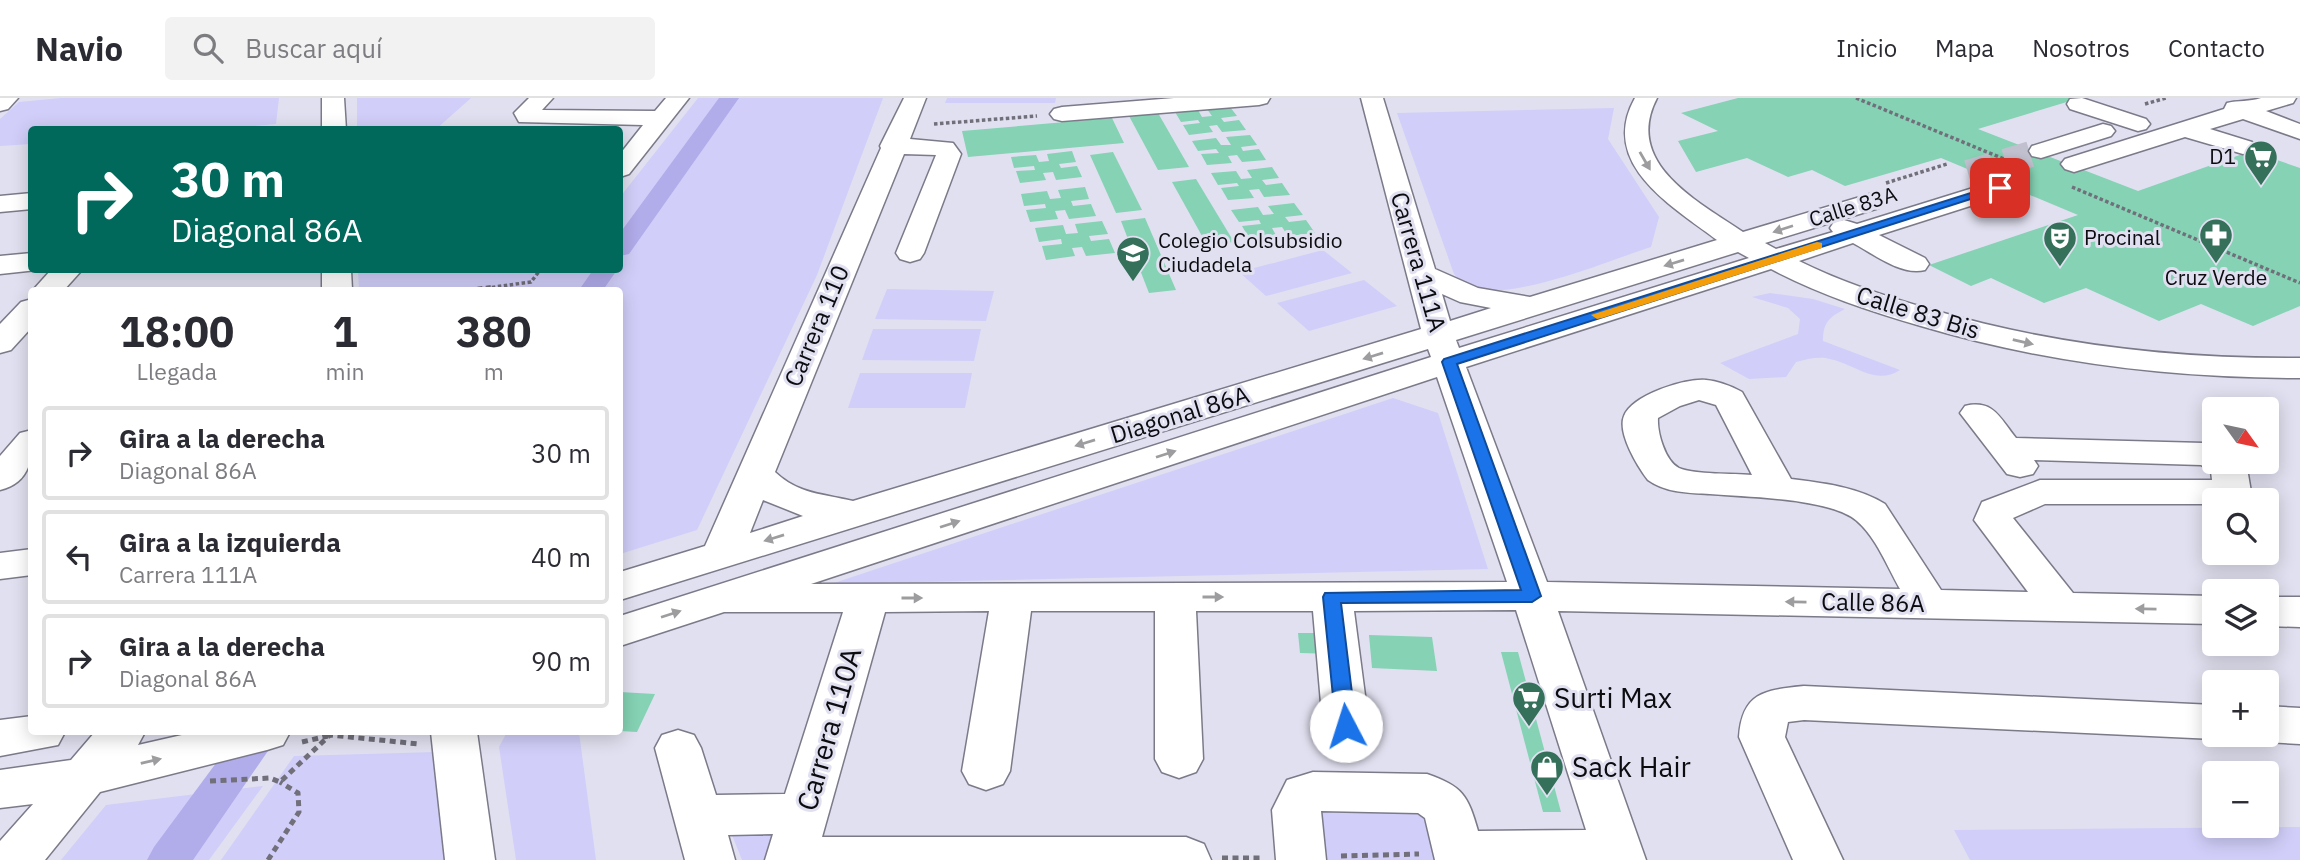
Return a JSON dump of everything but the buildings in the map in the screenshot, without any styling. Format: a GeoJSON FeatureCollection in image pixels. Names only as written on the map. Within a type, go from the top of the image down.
{"type":"FeatureCollection","features":[{"type":"Feature","properties":{"kind":"street"},"geometry":{"type":"LineString","coordinates":[[0,104],[7,98]]}},
{"type":"Feature","properties":{"kind":"street"},"geometry":{"type":"LineString","coordinates":[[333,98],[334,126]]}},
{"type":"Feature","properties":{"kind":"street"},"geometry":{"type":"LineString","coordinates":[[542,98],[526,113],[527,117],[578,125],[661,118]]}},
{"type":"Feature","properties":{"kind":"street"},"geometry":{"type":"LineString","coordinates":[[578,125],[601,98]]}},
{"type":"Feature","properties":{"kind":"street"},"geometry":{"type":"LineString","coordinates":[[623,165],[678,98]]}},
{"type":"Feature","properties":{"kind":"street","name":"Carrera 110"},"geometry":{"type":"LineString","coordinates":[[720,555],[915,98]]}},
{"type":"Feature","properties":{"kind":"street"},"geometry":{"type":"LineString","coordinates":[[1062,114],[1259,98]]}},
{"type":"Feature","properties":{"kind":"street","name":"Carrera 111A"},"geometry":{"type":"LineString","coordinates":[[1372,98],[1444,349],[1532,596],[1619,855]]}},
{"type":"Feature","properties":{"kind":"street","name":"Calle 83 Bis"},"geometry":{"type":"LineString","coordinates":[[1646,98],[1637,111],[1634,133],[1642,158],[1661,185],[1694,214],[1740,243],[1852,294],[1936,321],[2052,349],[2160,364],[2262,370],[2300,368]]}},
{"type":"Feature","properties":{"kind":"street"},"geometry":{"type":"LineString","coordinates":[[2036,156],[2074,172],[2177,132],[2285,98]]}},
{"type":"Feature","properties":{"kind":"street"},"geometry":{"type":"LineString","coordinates":[[2036,156],[2133,122],[2210,99],[2300,132]]}},
{"type":"Feature","properties":{"kind":"street"},"geometry":{"type":"LineString","coordinates":[[2078,104],[2133,122],[2243,148]]}},
{"type":"Feature","properties":{"kind":"street"},"geometry":{"type":"LineString","coordinates":[[897,136],[944,148],[949,154],[910,253]]}},
{"type":"Feature","properties":{"kind":"street","name":"Calle 83A"},"geometry":{"type":"LineString","coordinates":[[1740,243],[1966,173],[2001,187],[1773,260]]}},
{"type":"Feature","properties":{"kind":"street"},"geometry":{"type":"LineString","coordinates":[[0,204],[28,201]]}},
{"type":"Feature","properties":{"kind":"street"},"geometry":{"type":"LineString","coordinates":[[1822,217],[1915,264]]}},
{"type":"Feature","properties":{"kind":"street","name":"Diagonal 86A"},"geometry":{"type":"LineString","coordinates":[[623,630],[1383,383],[1444,349],[1535,306],[1740,243]]}},
{"type":"Feature","properties":{"kind":"street","name":"Diagonal 86A"},"geometry":{"type":"LineString","coordinates":[[623,585],[856,513],[1773,260]]}},
{"type":"Feature","properties":{"kind":"street"},"geometry":{"type":"LineString","coordinates":[[0,265],[28,262]]}},
{"type":"Feature","properties":{"kind":"street"},"geometry":{"type":"LineString","coordinates":[[51,287],[64,273]]}},
{"type":"Feature","properties":{"kind":"street"},"geometry":{"type":"LineString","coordinates":[[1422,274],[1471,296],[1535,306]]}},
{"type":"Feature","properties":{"kind":"street"},"geometry":{"type":"LineString","coordinates":[[0,344],[28,312]]}},
{"type":"Feature","properties":{"kind":"street"},"geometry":{"type":"LineString","coordinates":[[0,344],[28,342]]}},
{"type":"Feature","properties":{"kind":"street"},"geometry":{"type":"LineString","coordinates":[[2262,370],[2300,381]]}},
{"type":"Feature","properties":{"kind":"street"},"geometry":{"type":"LineString","coordinates":[[1383,383],[1408,388],[1442,401],[1469,419]]}},
{"type":"Feature","properties":{"kind":"street"},"geometry":{"type":"LineString","coordinates":[[1977,413],[2040,492]]}},
{"type":"Feature","properties":{"kind":"street"},"geometry":{"type":"LineString","coordinates":[[0,479],[28,445]]}},
{"type":"Feature","properties":{"kind":"street"},"geometry":{"type":"LineString","coordinates":[[2005,448],[2202,454]]}},
{"type":"Feature","properties":{"kind":"street"},"geometry":{"type":"LineString","coordinates":[[755,473],[770,489],[793,502],[822,510],[856,513]]}},
{"type":"Feature","properties":{"kind":"street"},"geometry":{"type":"LineString","coordinates":[[2063,608],[1993,520],[1995,511],[2040,492],[2232,492],[2230,474]]}},
{"type":"Feature","properties":{"kind":"street"},"geometry":{"type":"LineString","coordinates":[[1778,488],[1853,502],[1871,511],[1929,604]]}},
{"type":"Feature","properties":{"kind":"street"},"geometry":{"type":"LineString","coordinates":[[0,566],[28,562]]}},
{"type":"Feature","properties":{"kind":"street","name":"Diagonal 86A"},"geometry":{"type":"LineString","coordinates":[[722,598],[1532,596]]}},
{"type":"Feature","properties":{"kind":"street","name":"Calle 86A"},"geometry":{"type":"LineString","coordinates":[[1532,596],[2202,610]]}},
{"type":"Feature","properties":{"kind":"street"},"geometry":{"type":"LineString","coordinates":[[1175,597],[1179,759]]}},
{"type":"Feature","properties":{"kind":"street"},"geometry":{"type":"LineString","coordinates":[[1332,597],[1346,726]]}},
{"type":"Feature","properties":{"kind":"street","name":"Carrera 110A"},"geometry":{"type":"LineString","coordinates":[[795,844],[868,598]]}},
{"type":"Feature","properties":{"kind":"street"},"geometry":{"type":"LineString","coordinates":[[986,771],[1012,598]]}},
{"type":"Feature","properties":{"kind":"street"},"geometry":{"type":"LineString","coordinates":[[2279,611],[2300,612]]}},
{"type":"Feature","properties":{"kind":"street"},"geometry":{"type":"LineString","coordinates":[[1818,860],[1762,737],[1763,717],[1776,706],[1804,703],[2202,721]]}},
{"type":"Feature","properties":{"kind":"street"},"geometry":{"type":"LineString","coordinates":[[2279,725],[2300,726]]}},
{"type":"Feature","properties":{"kind":"street"},"geometry":{"type":"LineString","coordinates":[[0,737],[28,734]]}},
{"type":"Feature","properties":{"kind":"street"},"geometry":{"type":"LineString","coordinates":[[15,860],[119,735]]}},
{"type":"Feature","properties":{"kind":"street"},"geometry":{"type":"LineString","coordinates":[[0,789],[212,763],[262,735]]}},
{"type":"Feature","properties":{"kind":"street"},"geometry":{"type":"LineString","coordinates":[[455,740],[470,860]]}},
{"type":"Feature","properties":{"kind":"street"},"geometry":{"type":"LineString","coordinates":[[678,748],[703,838],[1185,859]]}},
{"type":"Feature","properties":{"kind":"street"},"geometry":{"type":"LineString","coordinates":[[1301,860],[1296,810],[1304,794],[1313,791],[1427,794],[1447,807],[1460,856],[1619,855]]}},
{"type":"Feature","properties":{"kind":"path"},"geometry":{"type":"LineString","coordinates":[[1856,98],[2036,156]]}},
{"type":"Feature","properties":{"kind":"path"},"geometry":{"type":"LineString","coordinates":[[897,136],[1062,114]]}},
{"type":"Feature","properties":{"kind":"path"},"geometry":{"type":"LineString","coordinates":[[2074,172],[2300,283]]}},
{"type":"Feature","properties":{"kind":"path"},"geometry":{"type":"LineString","coordinates":[[493,287],[531,282],[538,273]]}},
{"type":"Feature","properties":{"kind":"path"},"geometry":{"type":"LineString","coordinates":[[280,782],[330,736],[455,740]]}},
{"type":"Feature","properties":{"kind":"path"},"geometry":{"type":"LineString","coordinates":[[212,763],[270,778],[298,793],[299,812],[268,860]]}},
{"type":"Feature","properties":{"kind":"shaded area"},"geometry":{"type":"Polygon","coordinates":[[[61,98],[279,98],[276,124],[28,126],[28,144],[0,146],[0,119],[19,102],[61,98]]]}},
{"type":"Feature","properties":{"kind":"shaded area"},"geometry":{"type":"Polygon","coordinates":[[[357,98],[471,98],[440,126],[357,126],[357,98]]]}},
{"type":"Feature","properties":{"kind":"shaded area"},"geometry":{"type":"Polygon","coordinates":[[[698,98],[883,98],[817,275],[697,530],[623,553],[623,287],[359,287],[358,273],[623,273],[623,193],[698,98]]]}},
{"type":"Feature","properties":{"kind":"shaded area"},"geometry":{"type":"Polygon","coordinates":[[[947,98],[1056,98],[1055,103],[945,103],[947,98]]]}},
{"type":"Feature","properties":{"kind":"shaded area"},"geometry":{"type":"Polygon","coordinates":[[[1614,108],[1608,139],[1659,217],[1651,247],[1530,286],[1483,290],[1461,281],[1454,274],[1397,113],[1614,108]]]}},
{"type":"Feature","properties":{"kind":"shaded area"},"geometry":{"type":"Polygon","coordinates":[[[1323,250],[1352,273],[1266,296],[1239,272],[1323,250]]]}},
{"type":"Feature","properties":{"kind":"shaded area"},"geometry":{"type":"Polygon","coordinates":[[[1364,280],[1397,306],[1309,331],[1277,303],[1364,280]]]}},
{"type":"Feature","properties":{"kind":"shaded area"},"geometry":{"type":"Polygon","coordinates":[[[887,289],[994,291],[986,321],[875,319],[887,289]]]}},
{"type":"Feature","properties":{"kind":"shaded area"},"geometry":{"type":"Polygon","coordinates":[[[1770,293],[1813,299],[1845,309],[1828,321],[1823,341],[1900,370],[1882,376],[1873,375],[1839,362],[1818,358],[1796,362],[1786,377],[1749,379],[1720,363],[1798,334],[1800,319],[1788,308],[1752,297],[1770,293]]]}},
{"type":"Feature","properties":{"kind":"shaded area"},"geometry":{"type":"Polygon","coordinates":[[[873,329],[981,329],[974,361],[862,360],[873,329]]]}},
{"type":"Feature","properties":{"kind":"shaded area"},"geometry":{"type":"Polygon","coordinates":[[[860,373],[972,373],[965,408],[848,408],[860,373]]]}},
{"type":"Feature","properties":{"kind":"shaded area"},"geometry":{"type":"Polygon","coordinates":[[[1393,398],[1438,413],[1488,569],[831,584],[1393,398]]]}},
{"type":"Feature","properties":{"kind":"shaded area"},"geometry":{"type":"Polygon","coordinates":[[[505,735],[579,735],[596,860],[516,860],[499,747],[505,735]]]}},
{"type":"Feature","properties":{"kind":"shaded area"},"geometry":{"type":"Polygon","coordinates":[[[438,752],[448,860],[221,860],[294,756],[438,752]]]}},
{"type":"Feature","properties":{"kind":"shaded area"},"geometry":{"type":"Polygon","coordinates":[[[263,786],[209,860],[61,860],[106,805],[263,786]]]}},
{"type":"Feature","properties":{"kind":"shaded area"},"geometry":{"type":"Polygon","coordinates":[[[1304,809],[1442,809],[1451,860],[1307,860],[1304,809]]]}},
{"type":"Feature","properties":{"kind":"shaded area"},"geometry":{"type":"Polygon","coordinates":[[[2279,827],[2300,827],[2300,860],[1970,860],[1954,830],[2202,828],[2202,838],[2279,838],[2279,827]]]}},
{"type":"Feature","properties":{"kind":"shaded area"},"geometry":{"type":"Polygon","coordinates":[[[730,830],[784,831],[775,860],[742,860],[730,830]]]}},
{"type":"Feature","properties":{"kind":"waterway"},"geometry":{"type":"LineString","coordinates":[[623,245],[729,98]]}},
{"type":"Feature","properties":{"kind":"waterway"},"geometry":{"type":"LineString","coordinates":[[593,287],[603,273]]}},
{"type":"Feature","properties":{"kind":"waterway"},"geometry":{"type":"LineString","coordinates":[[169,860],[259,735]]}},
{"type":"Feature","properties":{"kind":"tunnel"},"geometry":{"type":"LineString","coordinates":[[1968,173],[2041,151]]}},
{"type":"Feature","properties":{"kind":"slow traffic"},"geometry":{"type":"LineString","coordinates":[[1597,315],[1817,245]]}},
{"type":"Feature","properties":{"kind":"place","name":"D1"},"geometry":{"type":"Point","coordinates":[2261,187]}},
{"type":"Feature","properties":{"kind":"place","name":"Cruz Verde"},"geometry":{"type":"Point","coordinates":[2216,265]}},
{"type":"Feature","properties":{"kind":"place","name":"Procinal"},"geometry":{"type":"Point","coordinates":[2060,268]}},
{"type":"Feature","properties":{"kind":"place","name":"Colegio Colsubsidio Ciudadela"},"geometry":{"type":"Point","coordinates":[1133,283]}},
{"type":"Feature","properties":{"kind":"place","name":"Surti Max"},"geometry":{"type":"Point","coordinates":[1529,728]}},
{"type":"Feature","properties":{"kind":"place","name":"Sack Hair"},"geometry":{"type":"Point","coordinates":[1547,797]}},
{"type":"Feature","properties":{"kind":"route"},"geometry":{"type":"LineString","coordinates":[[1346,726],[1332,597],[1532,596],[1449,362],[2000,188]]}}]}
